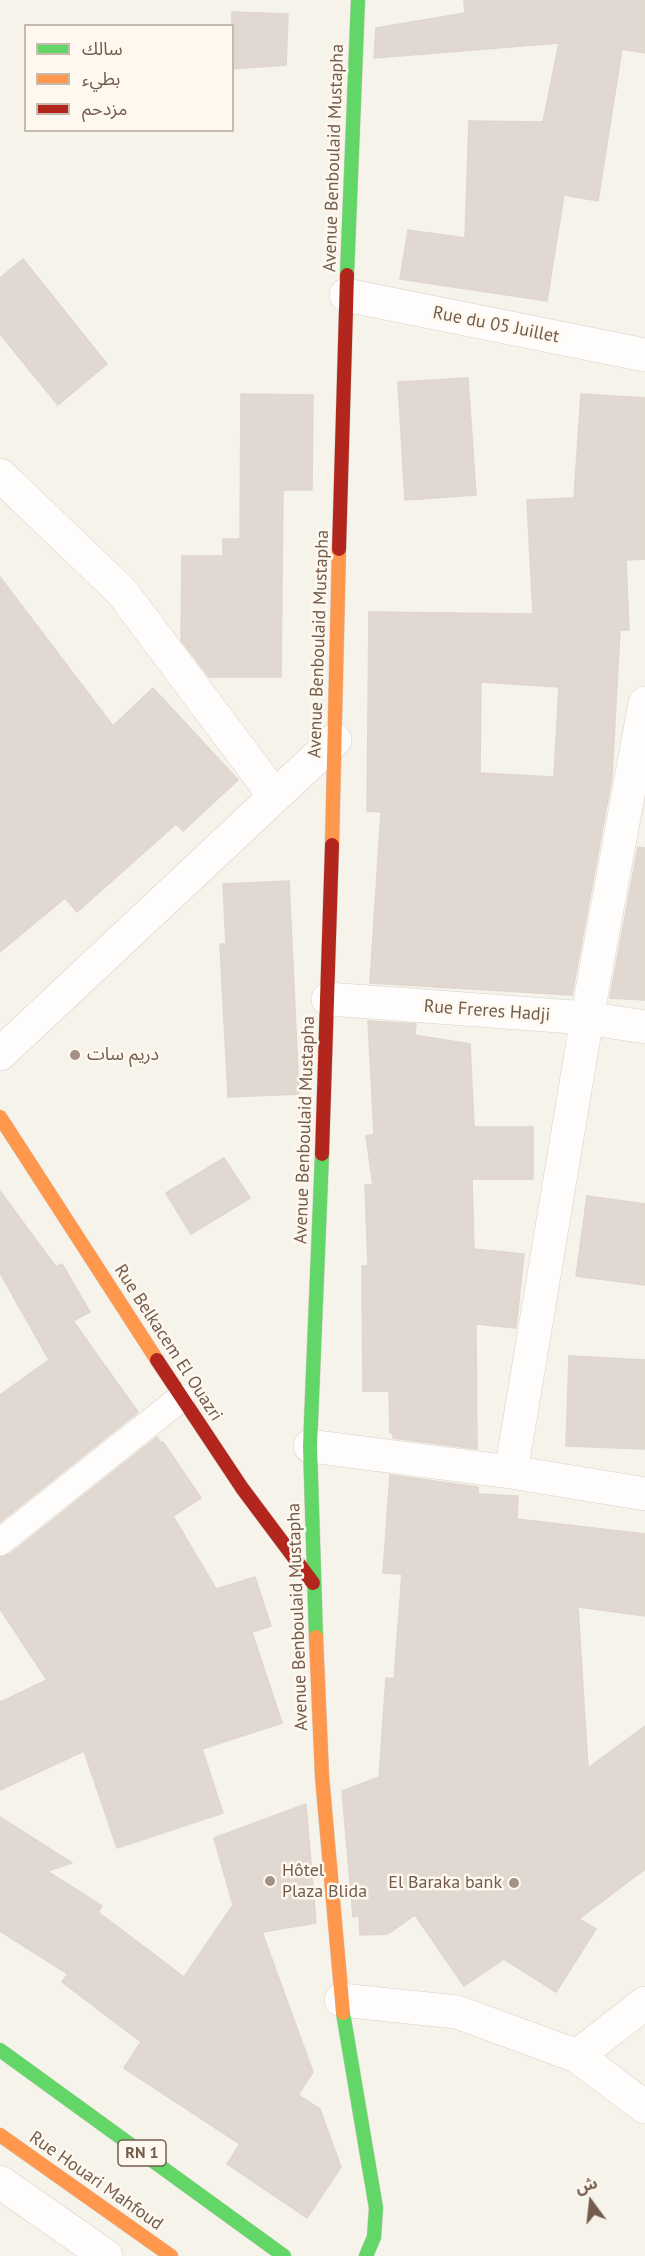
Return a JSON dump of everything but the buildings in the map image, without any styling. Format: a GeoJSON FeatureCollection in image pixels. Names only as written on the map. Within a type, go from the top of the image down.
{"type":"FeatureCollection","features":[{"type":"Feature","properties":{"kind":"main road","name":"Avenue Benboulaid Mustapha"},"geometry":{"type":"LineString","coordinates":[[358,0],[346,295],[328,999],[310,1446],[313,1583],[322,1776],[341,2000],[376,2208],[374,2237],[366,2256]]}},
{"type":"Feature","properties":{"kind":"main road","name":"Rue Belkacem El Ouazri"},"geometry":{"type":"LineString","coordinates":[[0,1117],[181,1398],[243,1488],[313,1583]]}},
{"type":"Feature","properties":{"kind":"main road","name":"RN 1"},"geometry":{"type":"LineString","coordinates":[[0,2050],[284,2256]]}},
{"type":"Feature","properties":{"kind":"main road","name":"Rue Houari Mahfoud"},"geometry":{"type":"LineString","coordinates":[[0,2135],[171,2256]]}},
{"type":"Feature","properties":{"kind":"street","name":"Rue du 05 Juillet"},"geometry":{"type":"LineString","coordinates":[[346,295],[645,355]]}},
{"type":"Feature","properties":{"kind":"street"},"geometry":{"type":"LineString","coordinates":[[0,475],[122,592],[274,795]]}},
{"type":"Feature","properties":{"kind":"street"},"geometry":{"type":"LineString","coordinates":[[511,1472],[587,1018],[645,703]]}},
{"type":"Feature","properties":{"kind":"street"},"geometry":{"type":"LineString","coordinates":[[0,1054],[334,740]]}},
{"type":"Feature","properties":{"kind":"street","name":"Rue Freres Hadji"},"geometry":{"type":"LineString","coordinates":[[328,999],[587,1018],[645,1028]]}},
{"type":"Feature","properties":{"kind":"street"},"geometry":{"type":"LineString","coordinates":[[310,1446],[511,1472],[645,1494]]}},
{"type":"Feature","properties":{"kind":"street"},"geometry":{"type":"LineString","coordinates":[[341,2000],[457,2012],[576,2056],[645,2107]]}},
{"type":"Feature","properties":{"kind":"street"},"geometry":{"type":"LineString","coordinates":[[576,2056],[645,2003]]}},
{"type":"Feature","properties":{"kind":"street"},"geometry":{"type":"LineString","coordinates":[[0,2182],[106,2256]]}},
{"type":"Feature","properties":{"kind":"lane"},"geometry":{"type":"LineString","coordinates":[[0,1542],[181,1398]]}},
{"type":"Feature","properties":{"kind":"traffic: fast"},"geometry":{"type":"LineString","coordinates":[[347,275],[358,0]]}},
{"type":"Feature","properties":{"kind":"traffic: fast"},"geometry":{"type":"LineString","coordinates":[[316,1637],[310,1446],[322,1154]]}},
{"type":"Feature","properties":{"kind":"traffic: fast"},"geometry":{"type":"LineString","coordinates":[[343,2013],[376,2208],[374,2237],[366,2256]]}},
{"type":"Feature","properties":{"kind":"traffic: fast"},"geometry":{"type":"LineString","coordinates":[[0,2050],[284,2256]]}},
{"type":"Feature","properties":{"kind":"traffic: slow"},"geometry":{"type":"LineString","coordinates":[[332,845],[339,549]]}},
{"type":"Feature","properties":{"kind":"traffic: slow"},"geometry":{"type":"LineString","coordinates":[[0,1117],[157,1360]]}},
{"type":"Feature","properties":{"kind":"traffic: slow"},"geometry":{"type":"LineString","coordinates":[[316,1637],[322,1776],[343,2013]]}},
{"type":"Feature","properties":{"kind":"traffic: slow"},"geometry":{"type":"LineString","coordinates":[[0,2135],[171,2256]]}},
{"type":"Feature","properties":{"kind":"traffic: jam"},"geometry":{"type":"LineString","coordinates":[[339,549],[347,275]]}},
{"type":"Feature","properties":{"kind":"traffic: jam"},"geometry":{"type":"LineString","coordinates":[[322,1154],[332,845]]}},
{"type":"Feature","properties":{"kind":"traffic: jam"},"geometry":{"type":"LineString","coordinates":[[157,1360],[242,1488],[313,1583]]}},
{"type":"Feature","properties":{"kind":"place","name":"دريم سات"},"geometry":{"type":"Point","coordinates":[75,1055]}},
{"type":"Feature","properties":{"kind":"place","name":"Hôtel Plaza Blida"},"geometry":{"type":"Point","coordinates":[270,1881]}},
{"type":"Feature","properties":{"kind":"place","name":"El Baraka bank"},"geometry":{"type":"Point","coordinates":[514,1883]}}]}
